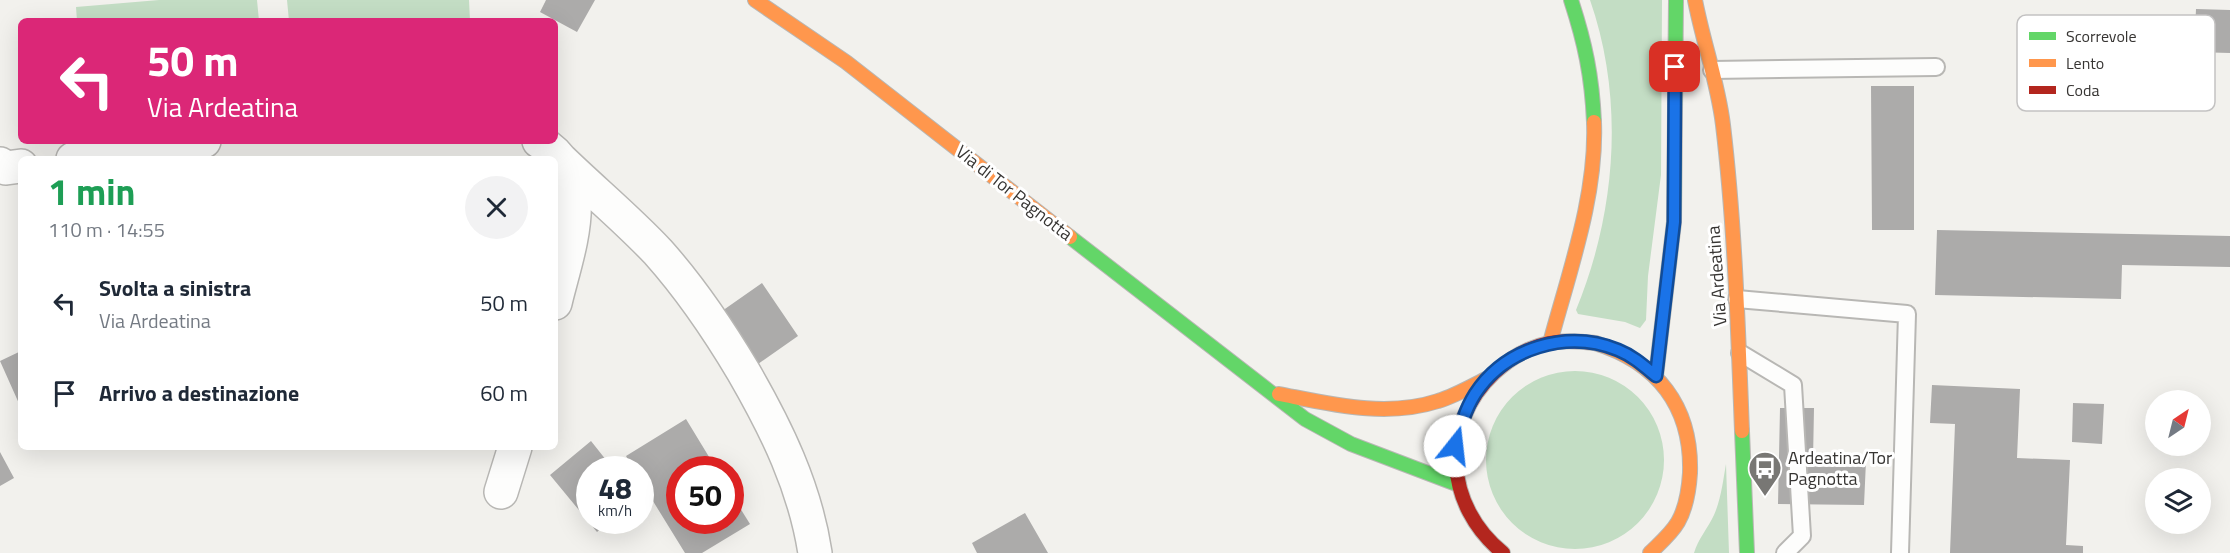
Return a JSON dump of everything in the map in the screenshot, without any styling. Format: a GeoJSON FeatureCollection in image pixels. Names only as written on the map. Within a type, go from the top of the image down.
{"type":"FeatureCollection","features":[{"type":"Feature","properties":{"kind":"main road","name":"Via di Tor Pagnotta"},"geometry":{"type":"LineString","coordinates":[[754,0],[846,63],[1305,419],[1351,444],[1459,485]]}},
{"type":"Feature","properties":{"kind":"main road"},"geometry":{"type":"LineString","coordinates":[[1550,343],[1582,218],[1592,173],[1595,143],[1594,87],[1586,43],[1571,0]]}},
{"type":"Feature","properties":{"kind":"main road"},"geometry":{"type":"LineString","coordinates":[[1656,376],[1674,222],[1676,0]]}},
{"type":"Feature","properties":{"kind":"main road","name":"Via Ardeatina"},"geometry":{"type":"LineString","coordinates":[[1695,0],[1703,40],[1713,70],[1723,125],[1737,298],[1747,553]]}},
{"type":"Feature","properties":{"kind":"main road"},"geometry":{"type":"LineString","coordinates":[[1503,553],[1478,529],[1467,509],[1459,485],[1455,446],[1463,418],[1475,394],[1488,378],[1506,361],[1525,351],[1550,343],[1577,342],[1617,350],[1637,360],[1670,392],[1680,411],[1689,444],[1690,471],[1680,519],[1681,541]]}},
{"type":"Feature","properties":{"kind":"main road"},"geometry":{"type":"LineString","coordinates":[[1269,392],[1355,407],[1406,408],[1446,398],[1488,378]]}},
{"type":"Feature","properties":{"kind":"main road"},"geometry":{"type":"LineString","coordinates":[[1650,553],[1680,519]]}},
{"type":"Feature","properties":{"kind":"street"},"geometry":{"type":"LineString","coordinates":[[95,156],[182,144]]}},
{"type":"Feature","properties":{"kind":"street"},"geometry":{"type":"LineString","coordinates":[[558,159],[656,251],[683,282],[718,331],[757,396],[786,454],[801,490],[812,530],[815,553]]}},
{"type":"Feature","properties":{"kind":"street"},"geometry":{"type":"LineString","coordinates":[[558,161],[571,178],[575,216],[558,290]]}},
{"type":"Feature","properties":{"kind":"street"},"geometry":{"type":"LineString","coordinates":[[0,164],[6,168],[18,166]]}},
{"type":"Feature","properties":{"kind":"street"},"geometry":{"type":"LineString","coordinates":[[501,492],[514,450]]}},
{"type":"Feature","properties":{"kind":"lane"},"geometry":{"type":"LineString","coordinates":[[1713,70],[1936,67]]}},
{"type":"Feature","properties":{"kind":"lane"},"geometry":{"type":"LineString","coordinates":[[1737,298],[1907,314],[1900,553]]}},
{"type":"Feature","properties":{"kind":"lane"},"geometry":{"type":"LineString","coordinates":[[1740,353],[1793,386],[1802,536],[1785,553]]}},
{"type":"Feature","properties":{"kind":"green space"},"geometry":{"type":"Polygon","coordinates":[[[159,0],[257,0],[259,18],[77,18],[76,7],[159,0]]]}},
{"type":"Feature","properties":{"kind":"green space"},"geometry":{"type":"Polygon","coordinates":[[[287,0],[469,0],[470,18],[289,18],[287,0]]]}},
{"type":"Feature","properties":{"kind":"green space"},"geometry":{"type":"Polygon","coordinates":[[[1590,0],[1662,0],[1661,175],[1648,276],[1646,320],[1640,328],[1625,322],[1578,314],[1576,310],[1590,273],[1600,235],[1611,156],[1608,77],[1601,38],[1590,0]]]}},
{"type":"Feature","properties":{"kind":"green space"},"geometry":{"type":"Polygon","coordinates":[[[1575,371],[1609,378],[1638,397],[1657,426],[1664,460],[1657,494],[1638,523],[1609,542],[1575,549],[1541,542],[1512,523],[1493,494],[1486,460],[1493,426],[1512,397],[1541,378],[1575,371]]]}},
{"type":"Feature","properties":{"kind":"green space"},"geometry":{"type":"Polygon","coordinates":[[[1726,464],[1729,553],[1694,553],[1716,509],[1726,464]]]}},
{"type":"Feature","properties":{"kind":"building"},"geometry":{"type":"Polygon","coordinates":[[[546,0],[595,0],[577,32],[558,22],[558,18],[551,18],[540,12],[546,0]]]}},
{"type":"Feature","properties":{"kind":"building"},"geometry":{"type":"Polygon","coordinates":[[[2196,9],[2230,10],[2230,53],[2215,53],[2215,15],[2196,15],[2196,9]]]}},
{"type":"Feature","properties":{"kind":"building"},"geometry":{"type":"Polygon","coordinates":[[[1871,86],[1914,86],[1914,230],[1872,230],[1871,86]]]}},
{"type":"Feature","properties":{"kind":"building"},"geometry":{"type":"Polygon","coordinates":[[[1937,230],[2230,236],[2230,267],[2122,265],[2121,299],[1935,295],[1937,230]]]}},
{"type":"Feature","properties":{"kind":"building"},"geometry":{"type":"Polygon","coordinates":[[[762,283],[798,336],[758,364],[722,311],[762,283]]]}},
{"type":"Feature","properties":{"kind":"building"},"geometry":{"type":"Polygon","coordinates":[[[18,352],[18,401],[0,361],[18,352]]]}},
{"type":"Feature","properties":{"kind":"building"},"geometry":{"type":"Polygon","coordinates":[[[1932,385],[2020,389],[2017,458],[2070,460],[2066,545],[2083,546],[2083,553],[1950,553],[1955,424],[1930,423],[1932,385]]]}},
{"type":"Feature","properties":{"kind":"building"},"geometry":{"type":"Polygon","coordinates":[[[2073,403],[2104,404],[2102,444],[2072,442],[2073,403]]]}},
{"type":"Feature","properties":{"kind":"building"},"geometry":{"type":"Polygon","coordinates":[[[1780,408],[1814,408],[1813,460],[1866,461],[1864,505],[1778,504],[1780,408]]]}},
{"type":"Feature","properties":{"kind":"building"},"geometry":{"type":"Polygon","coordinates":[[[686,419],[708,456],[666,456],[666,522],[654,503],[654,456],[626,456],[686,419]]]}},
{"type":"Feature","properties":{"kind":"building"},"geometry":{"type":"Polygon","coordinates":[[[591,441],[603,456],[576,456],[576,507],[550,475],[591,441]]]}},
{"type":"Feature","properties":{"kind":"building"},"geometry":{"type":"Polygon","coordinates":[[[0,452],[14,478],[0,486],[0,452]]]}},
{"type":"Feature","properties":{"kind":"building"},"geometry":{"type":"Polygon","coordinates":[[[1025,513],[1048,553],[977,553],[972,543],[1025,513]]]}},
{"type":"Feature","properties":{"kind":"building"},"geometry":{"type":"Polygon","coordinates":[[[744,514],[750,524],[744,528],[744,514]]]}},
{"type":"Feature","properties":{"kind":"building"},"geometry":{"type":"Polygon","coordinates":[[[673,534],[733,534],[702,553],[685,553],[673,534]]]}},
{"type":"Feature","properties":{"kind":"traffic: fast"},"geometry":{"type":"LineString","coordinates":[[1571,0],[1587,60],[1594,122]]}},
{"type":"Feature","properties":{"kind":"traffic: fast"},"geometry":{"type":"LineString","coordinates":[[1656,376],[1674,222],[1676,0]]}},
{"type":"Feature","properties":{"kind":"traffic: fast"},"geometry":{"type":"LineString","coordinates":[[1070,237],[1305,419],[1351,444],[1459,485]]}},
{"type":"Feature","properties":{"kind":"traffic: fast"},"geometry":{"type":"LineString","coordinates":[[1742,431],[1747,553]]}},
{"type":"Feature","properties":{"kind":"traffic: slow"},"geometry":{"type":"LineString","coordinates":[[755,0],[846,62],[1070,237]]}},
{"type":"Feature","properties":{"kind":"traffic: slow"},"geometry":{"type":"LineString","coordinates":[[1695,0],[1718,94],[1723,125],[1733,239],[1742,431]]}},
{"type":"Feature","properties":{"kind":"traffic: slow"},"geometry":{"type":"LineString","coordinates":[[1550,343],[1586,206],[1594,150],[1594,122]]}},
{"type":"Feature","properties":{"kind":"traffic: slow"},"geometry":{"type":"LineString","coordinates":[[1595,343],[1617,351],[1653,375],[1677,407],[1685,427],[1690,473],[1685,505],[1675,526],[1650,553]]}},
{"type":"Feature","properties":{"kind":"traffic: slow"},"geometry":{"type":"LineString","coordinates":[[1279,394],[1358,408],[1399,408],[1444,399],[1488,378]]}},
{"type":"Feature","properties":{"kind":"traffic: jam"},"geometry":{"type":"LineString","coordinates":[[1503,553],[1484,534],[1469,512],[1460,489],[1456,465],[1457,440],[1464,416],[1476,394],[1494,373],[1520,354],[1534,347],[1555,342],[1595,343]]}},
{"type":"Feature","properties":{"kind":"place","name":"Ardeatina/Tor Pagnotta"},"geometry":{"type":"Point","coordinates":[1765,497]}},
{"type":"Feature","properties":{"kind":"route"},"geometry":{"type":"LineString","coordinates":[[1455,446],[1463,418],[1475,394],[1506,361],[1525,351],[1550,343],[1598,344],[1637,360],[1656,376],[1674,222],[1675,67]]}}]}
